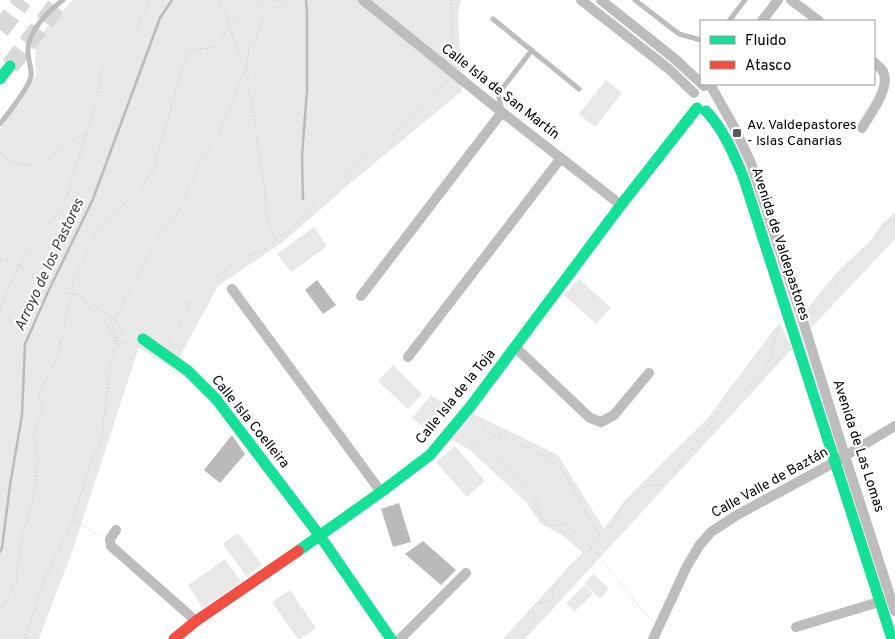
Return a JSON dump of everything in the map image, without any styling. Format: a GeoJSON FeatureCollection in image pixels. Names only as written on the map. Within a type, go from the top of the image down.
{"type":"FeatureCollection","features":[{"type":"Feature","properties":{"kind":"main road"},"geometry":{"type":"LineString","coordinates":[[0,79],[10,66]]}},
{"type":"Feature","properties":{"kind":"main road","name":"Calle Isla de la Toja"},"geometry":{"type":"LineString","coordinates":[[174,639],[196,621],[320,536],[430,455],[464,414],[621,205],[702,109]]}},
{"type":"Feature","properties":{"kind":"main road","name":"Avenida de Valdepastores"},"geometry":{"type":"LineString","coordinates":[[702,109],[712,116],[728,142],[743,176],[794,336]]}},
{"type":"Feature","properties":{"kind":"main road","name":"Avenida de Las Lomas"},"geometry":{"type":"LineString","coordinates":[[794,336],[840,459],[879,602],[892,639]]}},
{"type":"Feature","properties":{"kind":"main road","name":"Calle Isla Coelleira"},"geometry":{"type":"LineString","coordinates":[[143,339],[188,372],[216,399],[320,536],[391,639]]}},
{"type":"Feature","properties":{"kind":"street","name":"Calle Isla de San Martín"},"geometry":{"type":"LineString","coordinates":[[363,0],[621,205]]}},
{"type":"Feature","properties":{"kind":"street"},"geometry":{"type":"LineString","coordinates":[[581,0],[670,70],[694,93],[702,109],[714,107],[717,99]]}},
{"type":"Feature","properties":{"kind":"street"},"geometry":{"type":"LineString","coordinates":[[601,0],[700,78]]}},
{"type":"Feature","properties":{"kind":"street"},"geometry":{"type":"LineString","coordinates":[[763,20],[778,0]]}},
{"type":"Feature","properties":{"kind":"street"},"geometry":{"type":"LineString","coordinates":[[790,0],[818,20]]}},
{"type":"Feature","properties":{"kind":"street"},"geometry":{"type":"LineString","coordinates":[[862,128],[881,94],[885,82],[884,72],[875,63]]}},
{"type":"Feature","properties":{"kind":"street"},"geometry":{"type":"LineString","coordinates":[[694,93],[710,86]]}},
{"type":"Feature","properties":{"kind":"street","name":"Avenida de Valdepastores"},"geometry":{"type":"LineString","coordinates":[[710,86],[734,127],[751,163],[802,318]]}},
{"type":"Feature","properties":{"kind":"street"},"geometry":{"type":"LineString","coordinates":[[361,296],[494,122],[503,113]]}},
{"type":"Feature","properties":{"kind":"street"},"geometry":{"type":"LineString","coordinates":[[408,357],[561,158]]}},
{"type":"Feature","properties":{"kind":"street"},"geometry":{"type":"LineString","coordinates":[[232,289],[381,492]]}},
{"type":"Feature","properties":{"kind":"street","name":"Avenida de Las Lomas"},"geometry":{"type":"LineString","coordinates":[[802,318],[840,459],[895,611]]}},
{"type":"Feature","properties":{"kind":"street"},"geometry":{"type":"LineString","coordinates":[[515,347],[590,418],[601,422],[614,415],[649,373]]}},
{"type":"Feature","properties":{"kind":"street","name":"Calle Valle de Baztán"},"geometry":{"type":"LineString","coordinates":[[653,639],[687,566],[699,546],[711,532],[737,515],[840,459],[895,426]]}},
{"type":"Feature","properties":{"kind":"street"},"geometry":{"type":"LineString","coordinates":[[116,530],[110,539],[111,546],[196,621]]}},
{"type":"Feature","properties":{"kind":"street"},"geometry":{"type":"LineString","coordinates":[[400,639],[466,574]]}},
{"type":"Feature","properties":{"kind":"street"},"geometry":{"type":"LineString","coordinates":[[796,627],[879,602]]}},
{"type":"Feature","properties":{"kind":"lane"},"geometry":{"type":"LineString","coordinates":[[0,124],[31,77],[28,52],[29,42],[37,26],[63,0]]}},
{"type":"Feature","properties":{"kind":"lane"},"geometry":{"type":"LineString","coordinates":[[635,0],[679,34],[700,40]]}},
{"type":"Feature","properties":{"kind":"lane"},"geometry":{"type":"LineString","coordinates":[[730,20],[745,0]]}},
{"type":"Feature","properties":{"kind":"lane"},"geometry":{"type":"LineString","coordinates":[[493,19],[579,89]]}},
{"type":"Feature","properties":{"kind":"lane"},"geometry":{"type":"LineString","coordinates":[[503,113],[498,94],[532,50]]}},
{"type":"Feature","properties":{"kind":"path"},"geometry":{"type":"LineString","coordinates":[[0,310],[19,266],[29,249],[64,205],[94,112],[102,70],[135,35],[148,0]]}},
{"type":"Feature","properties":{"kind":"path"},"geometry":{"type":"LineString","coordinates":[[218,0],[225,12],[236,47],[248,72],[248,89],[253,108],[264,182],[266,216],[275,241]]}},
{"type":"Feature","properties":{"kind":"path"},"geometry":{"type":"LineString","coordinates":[[0,610],[16,582],[22,538],[34,496],[38,457],[33,434],[43,411],[39,393],[52,369],[64,333],[64,318],[74,294],[72,285],[74,277],[96,233],[106,219],[139,193],[152,170],[188,50],[216,48],[230,26],[264,0]]}},
{"type":"Feature","properties":{"kind":"path"},"geometry":{"type":"LineString","coordinates":[[268,0],[284,0]]}},
{"type":"Feature","properties":{"kind":"path"},"geometry":{"type":"LineString","coordinates":[[114,320],[150,251],[164,229],[173,222],[201,162],[225,119],[246,66],[249,48],[256,38],[262,14],[290,0]]}},
{"type":"Feature","properties":{"kind":"path"},"geometry":{"type":"LineString","coordinates":[[162,352],[190,304],[210,282],[248,256],[269,247],[303,218],[316,200],[329,187],[411,119],[448,80],[453,57],[451,0]]}},
{"type":"Feature","properties":{"kind":"path"},"geometry":{"type":"LineString","coordinates":[[0,152],[8,160],[22,165],[38,165],[87,130]]}},
{"type":"Feature","properties":{"kind":"path"},"geometry":{"type":"LineString","coordinates":[[802,318],[812,313],[821,304],[844,270],[868,248],[884,226],[895,217]]}},
{"type":"Feature","properties":{"kind":"path"},"geometry":{"type":"LineString","coordinates":[[0,259],[28,270],[35,278],[39,280],[45,279],[64,292],[78,294],[110,316],[122,330],[143,339]]}},
{"type":"Feature","properties":{"kind":"path"},"geometry":{"type":"LineString","coordinates":[[78,294],[104,321],[118,345]]}},
{"type":"Feature","properties":{"kind":"path"},"geometry":{"type":"LineString","coordinates":[[110,316],[116,342]]}},
{"type":"Feature","properties":{"kind":"path"},"geometry":{"type":"LineString","coordinates":[[521,639],[534,622],[533,608],[539,602],[551,601],[553,598],[552,588],[573,564],[589,551],[599,536],[610,528],[626,502],[647,485],[664,484],[701,437],[719,410],[755,383],[762,375],[770,359],[778,328],[790,322]]}},
{"type":"Feature","properties":{"kind":"path"},"geometry":{"type":"LineString","coordinates":[[116,342],[122,330]]}},
{"type":"Feature","properties":{"kind":"path"},"geometry":{"type":"LineString","coordinates":[[25,639],[44,581],[73,520],[92,457],[100,443],[111,359],[118,345],[132,340],[143,339]]}},
{"type":"Feature","properties":{"kind":"path"},"geometry":{"type":"LineString","coordinates":[[464,414],[476,425],[494,435],[522,445],[547,458],[560,468],[599,536]]}},
{"type":"Feature","properties":{"kind":"path"},"geometry":{"type":"LineString","coordinates":[[452,428],[503,464],[534,495],[537,500],[539,515],[545,522],[550,526],[564,524],[575,531],[610,569],[633,601],[657,629]]}},
{"type":"Feature","properties":{"kind":"path"},"geometry":{"type":"LineString","coordinates":[[73,520],[110,542]]}},
{"type":"Feature","properties":{"kind":"shaded area"},"geometry":{"type":"Polygon","coordinates":[[[73,0],[461,0],[458,14],[462,91],[348,185],[283,242],[218,286],[173,369],[139,347],[73,549],[39,639],[0,639],[0,130],[36,75],[35,55],[38,38],[73,0]]]}},
{"type":"Feature","properties":{"kind":"shaded area"},"geometry":{"type":"Polygon","coordinates":[[[606,80],[622,93],[595,127],[579,114],[606,80]]]}},
{"type":"Feature","properties":{"kind":"shaded area"},"geometry":{"type":"Polygon","coordinates":[[[895,212],[895,239],[811,328],[805,311],[838,271],[872,239],[881,225],[895,212]]]}},
{"type":"Feature","properties":{"kind":"shaded area"},"geometry":{"type":"Polygon","coordinates":[[[314,227],[327,246],[291,272],[277,254],[314,227]]]}},
{"type":"Feature","properties":{"kind":"shaded area"},"geometry":{"type":"Polygon","coordinates":[[[579,279],[611,308],[596,324],[564,295],[579,279]]]}},
{"type":"Feature","properties":{"kind":"shaded area"},"geometry":{"type":"Polygon","coordinates":[[[317,280],[336,305],[323,314],[305,290],[317,280]]]}},
{"type":"Feature","properties":{"kind":"shaded area"},"geometry":{"type":"Polygon","coordinates":[[[780,323],[792,349],[525,639],[503,639],[583,553],[562,535],[540,523],[527,503],[471,451],[451,439],[474,414],[558,455],[604,529],[625,500],[707,419],[780,323]]]}},
{"type":"Feature","properties":{"kind":"shaded area"},"geometry":{"type":"Polygon","coordinates":[[[393,365],[422,394],[408,409],[378,381],[393,365]]]}},
{"type":"Feature","properties":{"kind":"shaded area"},"geometry":{"type":"Polygon","coordinates":[[[431,395],[446,406],[427,430],[412,418],[431,395]]]}},
{"type":"Feature","properties":{"kind":"shaded area"},"geometry":{"type":"Polygon","coordinates":[[[232,435],[245,454],[220,483],[204,470],[232,435]]]}},
{"type":"Feature","properties":{"kind":"shaded area"},"geometry":{"type":"Polygon","coordinates":[[[455,446],[485,481],[467,497],[436,462],[455,446]]]}},
{"type":"Feature","properties":{"kind":"shaded area"},"geometry":{"type":"Polygon","coordinates":[[[399,503],[411,542],[393,547],[381,509],[399,503]]]}},
{"type":"Feature","properties":{"kind":"shaded area"},"geometry":{"type":"Polygon","coordinates":[[[238,533],[262,565],[246,576],[223,544],[238,533]]]}},
{"type":"Feature","properties":{"kind":"shaded area"},"geometry":{"type":"Polygon","coordinates":[[[423,541],[456,570],[441,585],[405,554],[423,541]]]}},
{"type":"Feature","properties":{"kind":"shaded area"},"geometry":{"type":"Polygon","coordinates":[[[225,559],[241,582],[203,608],[188,585],[225,559]]]}},
{"type":"Feature","properties":{"kind":"shaded area"},"geometry":{"type":"Polygon","coordinates":[[[594,574],[609,589],[600,599],[584,583],[594,574]]]}},
{"type":"Feature","properties":{"kind":"shaded area"},"geometry":{"type":"Polygon","coordinates":[[[585,585],[593,594],[574,612],[566,603],[585,585]]]}},
{"type":"Feature","properties":{"kind":"shaded area"},"geometry":{"type":"Polygon","coordinates":[[[290,590],[316,628],[300,639],[298,639],[272,602],[290,590]]]}},
{"type":"Feature","properties":{"kind":"waterway","name":"Arroyo de los Pastores"},"geometry":{"type":"LineString","coordinates":[[0,552],[22,415],[25,344],[93,199],[160,18],[172,0]]}},
{"type":"Feature","properties":{"kind":"waterway"},"geometry":{"type":"LineString","coordinates":[[303,199],[302,156],[307,90],[306,0]]}},
{"type":"Feature","properties":{"kind":"tunnel"},"geometry":{"type":"LineString","coordinates":[[0,30],[23,0]]}},
{"type":"Feature","properties":{"kind":"tunnel"},"geometry":{"type":"LineString","coordinates":[[10,66],[61,0]]}},
{"type":"Feature","properties":{"kind":"traffic: fast"},"geometry":{"type":"LineString","coordinates":[[0,79],[10,66]]}},
{"type":"Feature","properties":{"kind":"traffic: fast"},"geometry":{"type":"LineString","coordinates":[[298,551],[430,455],[470,407],[621,205],[697,108]]}},
{"type":"Feature","properties":{"kind":"traffic: fast"},"geometry":{"type":"LineString","coordinates":[[706,111],[723,134],[743,176],[892,639]]}},
{"type":"Feature","properties":{"kind":"traffic: fast"},"geometry":{"type":"LineString","coordinates":[[143,339],[188,371],[216,399],[320,536],[391,639]]}},
{"type":"Feature","properties":{"kind":"traffic: jam"},"geometry":{"type":"LineString","coordinates":[[174,639],[196,621],[298,551]]}},
{"type":"Feature","properties":{"kind":"place","name":"Av. Valdepastores - Islas Canarias"},"geometry":{"type":"Point","coordinates":[737,133]}}]}
